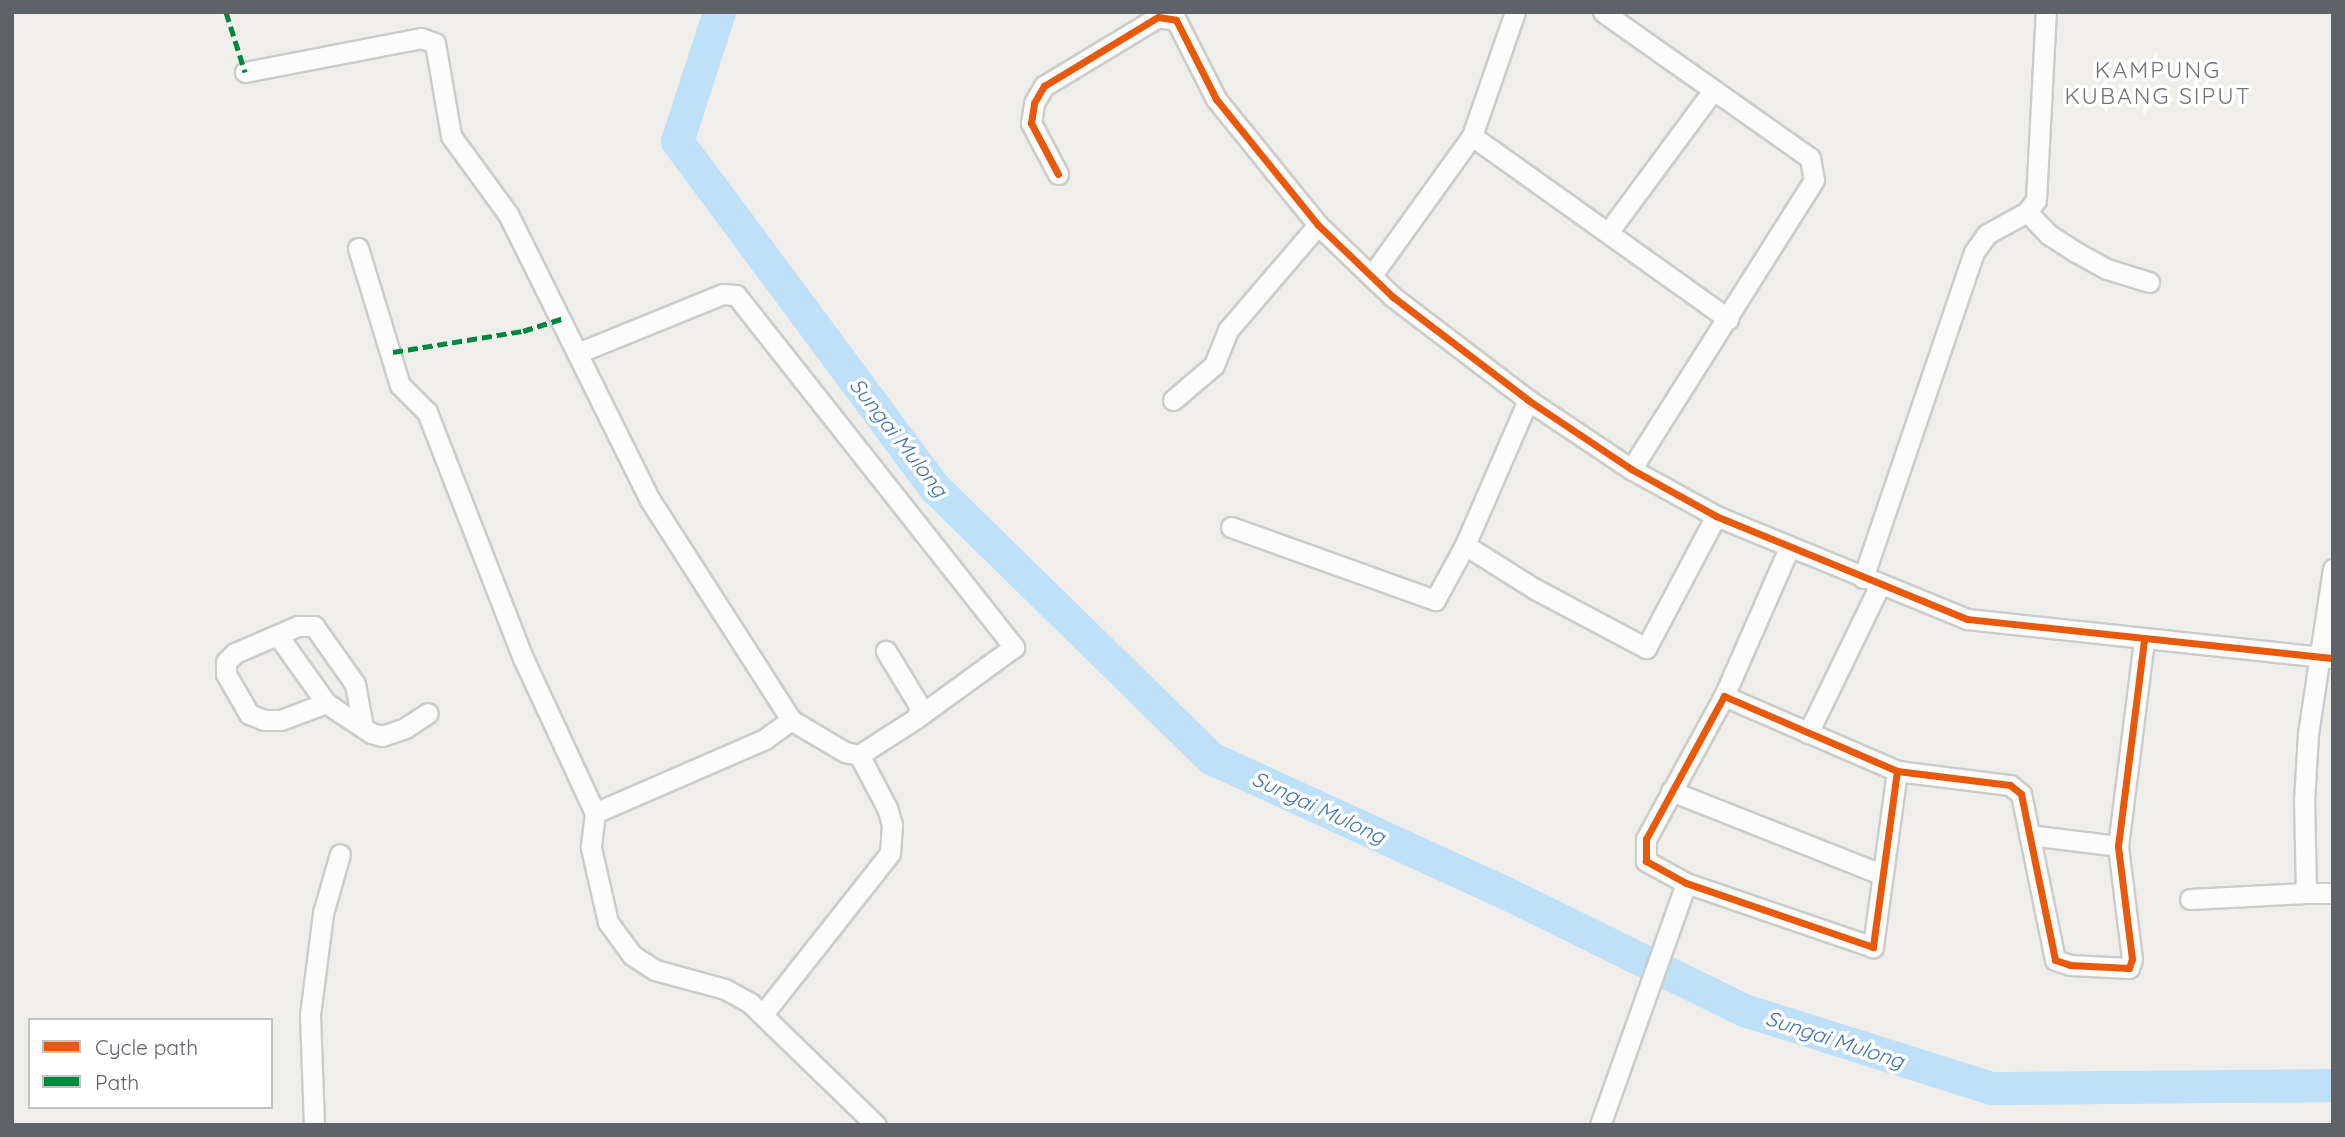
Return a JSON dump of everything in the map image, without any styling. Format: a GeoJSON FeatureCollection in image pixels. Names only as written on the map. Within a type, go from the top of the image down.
{"type":"FeatureCollection","features":[{"type":"Feature","properties":{"kind":"street"},"geometry":{"type":"LineString","coordinates":[[1373,275],[1472,136],[1515,12]]}},
{"type":"Feature","properties":{"kind":"street"},"geometry":{"type":"LineString","coordinates":[[1604,12],[1713,92],[1810,158],[1814,180],[1729,319],[1631,469]]}},
{"type":"Feature","properties":{"kind":"street"},"geometry":{"type":"LineString","coordinates":[[1808,733],[1871,581],[1974,252],[1987,234],[2027,212],[2036,200],[2046,12]]}},
{"type":"Feature","properties":{"kind":"street"},"geometry":{"type":"LineString","coordinates":[[1058,174],[1031,123],[1034,103],[1044,86],[1166,17],[1176,20],[1216,99],[1318,225],[1393,297],[1528,400],[1631,469],[1716,516],[1967,619],[2327,659]]}},
{"type":"Feature","properties":{"kind":"street"},"geometry":{"type":"LineString","coordinates":[[245,72],[421,38],[435,43],[451,136],[508,214],[580,352],[650,500],[791,720],[845,752],[859,755],[915,719],[1014,647],[736,295],[723,294],[580,352]]}},
{"type":"Feature","properties":{"kind":"street"},"geometry":{"type":"LineString","coordinates":[[1609,231],[1713,92]]}},
{"type":"Feature","properties":{"kind":"street"},"geometry":{"type":"LineString","coordinates":[[1472,136],[1729,319]]}},
{"type":"Feature","properties":{"kind":"street"},"geometry":{"type":"LineString","coordinates":[[2027,212],[2048,234],[2077,252],[2107,269],[2149,282]]}},
{"type":"Feature","properties":{"kind":"street"},"geometry":{"type":"LineString","coordinates":[[1173,400],[1214,365],[1228,330],[1318,225]]}},
{"type":"Feature","properties":{"kind":"street"},"geometry":{"type":"LineString","coordinates":[[358,248],[400,385],[427,412],[523,658],[595,813],[591,848],[601,903],[632,955],[655,970],[725,989],[763,1014],[876,1125]]}},
{"type":"Feature","properties":{"kind":"street"},"geometry":{"type":"LineString","coordinates":[[1231,527],[1435,600],[1465,545],[1528,400]]}},
{"type":"Feature","properties":{"kind":"street"},"geometry":{"type":"LineString","coordinates":[[1465,545],[1535,589],[1646,648],[1716,516]]}},
{"type":"Feature","properties":{"kind":"street"},"geometry":{"type":"LineString","coordinates":[[1789,548],[1724,696],[1671,791],[1643,849],[1654,869],[1683,893],[1873,947],[1897,771]]}},
{"type":"Feature","properties":{"kind":"street"},"geometry":{"type":"LineString","coordinates":[[2306,893],[2304,801],[2308,734],[2327,659],[2333,569]]}},
{"type":"Feature","properties":{"kind":"street"},"geometry":{"type":"LineString","coordinates":[[326,703],[281,720],[249,714],[226,674],[226,663],[235,653],[279,637],[298,626],[314,626],[355,684],[363,727]]}},
{"type":"Feature","properties":{"kind":"street"},"geometry":{"type":"LineString","coordinates":[[279,637],[326,703],[363,727],[382,736],[428,713]]}},
{"type":"Feature","properties":{"kind":"street"},"geometry":{"type":"LineString","coordinates":[[1724,696],[1897,771],[2010,785],[2021,794],[2055,960],[2070,965],[2131,965],[2118,846],[2144,640]]}},
{"type":"Feature","properties":{"kind":"street"},"geometry":{"type":"LineString","coordinates":[[886,651],[917,702],[920,711],[915,719]]}},
{"type":"Feature","properties":{"kind":"street"},"geometry":{"type":"LineString","coordinates":[[595,813],[765,739],[791,720]]}},
{"type":"Feature","properties":{"kind":"street"},"geometry":{"type":"LineString","coordinates":[[763,1014],[890,853],[892,825],[887,808],[859,755]]}},
{"type":"Feature","properties":{"kind":"street"},"geometry":{"type":"LineString","coordinates":[[1671,791],[1881,874]]}},
{"type":"Feature","properties":{"kind":"street"},"geometry":{"type":"LineString","coordinates":[[2029,835],[2118,846]]}},
{"type":"Feature","properties":{"kind":"street"},"geometry":{"type":"LineString","coordinates":[[314,1125],[310,1015],[323,913],[340,854]]}},
{"type":"Feature","properties":{"kind":"street"},"geometry":{"type":"LineString","coordinates":[[1600,1125],[1653,984],[1683,893]]}},
{"type":"Feature","properties":{"kind":"street"},"geometry":{"type":"LineString","coordinates":[[2190,899],[2333,893]]}},
{"type":"Feature","properties":{"kind":"waterway","name":"Sungai Mulong"},"geometry":{"type":"LineString","coordinates":[[719,12],[677,141],[935,488],[1211,758],[1510,895],[1744,1010],[1992,1088],[2333,1085]]}},
{"type":"Feature","properties":{"kind":"marked path"},"geometry":{"type":"LineString","coordinates":[[226,12],[245,72]]}},
{"type":"Feature","properties":{"kind":"marked path"},"geometry":{"type":"LineString","coordinates":[[393,352],[523,331],[564,318]]}},
{"type":"Feature","properties":{"kind":"cycle path"},"geometry":{"type":"LineString","coordinates":[[1058,174],[1031,123],[1034,103],[1044,86],[1158,17],[1176,20],[1216,99],[1318,225],[1393,297],[1528,400],[1631,469],[1716,516],[1967,619],[2333,658]]}},
{"type":"Feature","properties":{"kind":"cycle path"},"geometry":{"type":"LineString","coordinates":[[1897,771],[1873,947],[1686,883],[1646,861],[1646,839],[1724,696],[1897,771],[2010,785],[2021,794],[2055,960],[2070,965],[2129,968],[2132,959],[2118,846],[2144,640]]}},
{"type":"Feature","properties":{"kind":"district","name":"KAMPUNG KUBANG SIPUT"},"geometry":{"type":"Point","coordinates":[2158,83]}}]}
